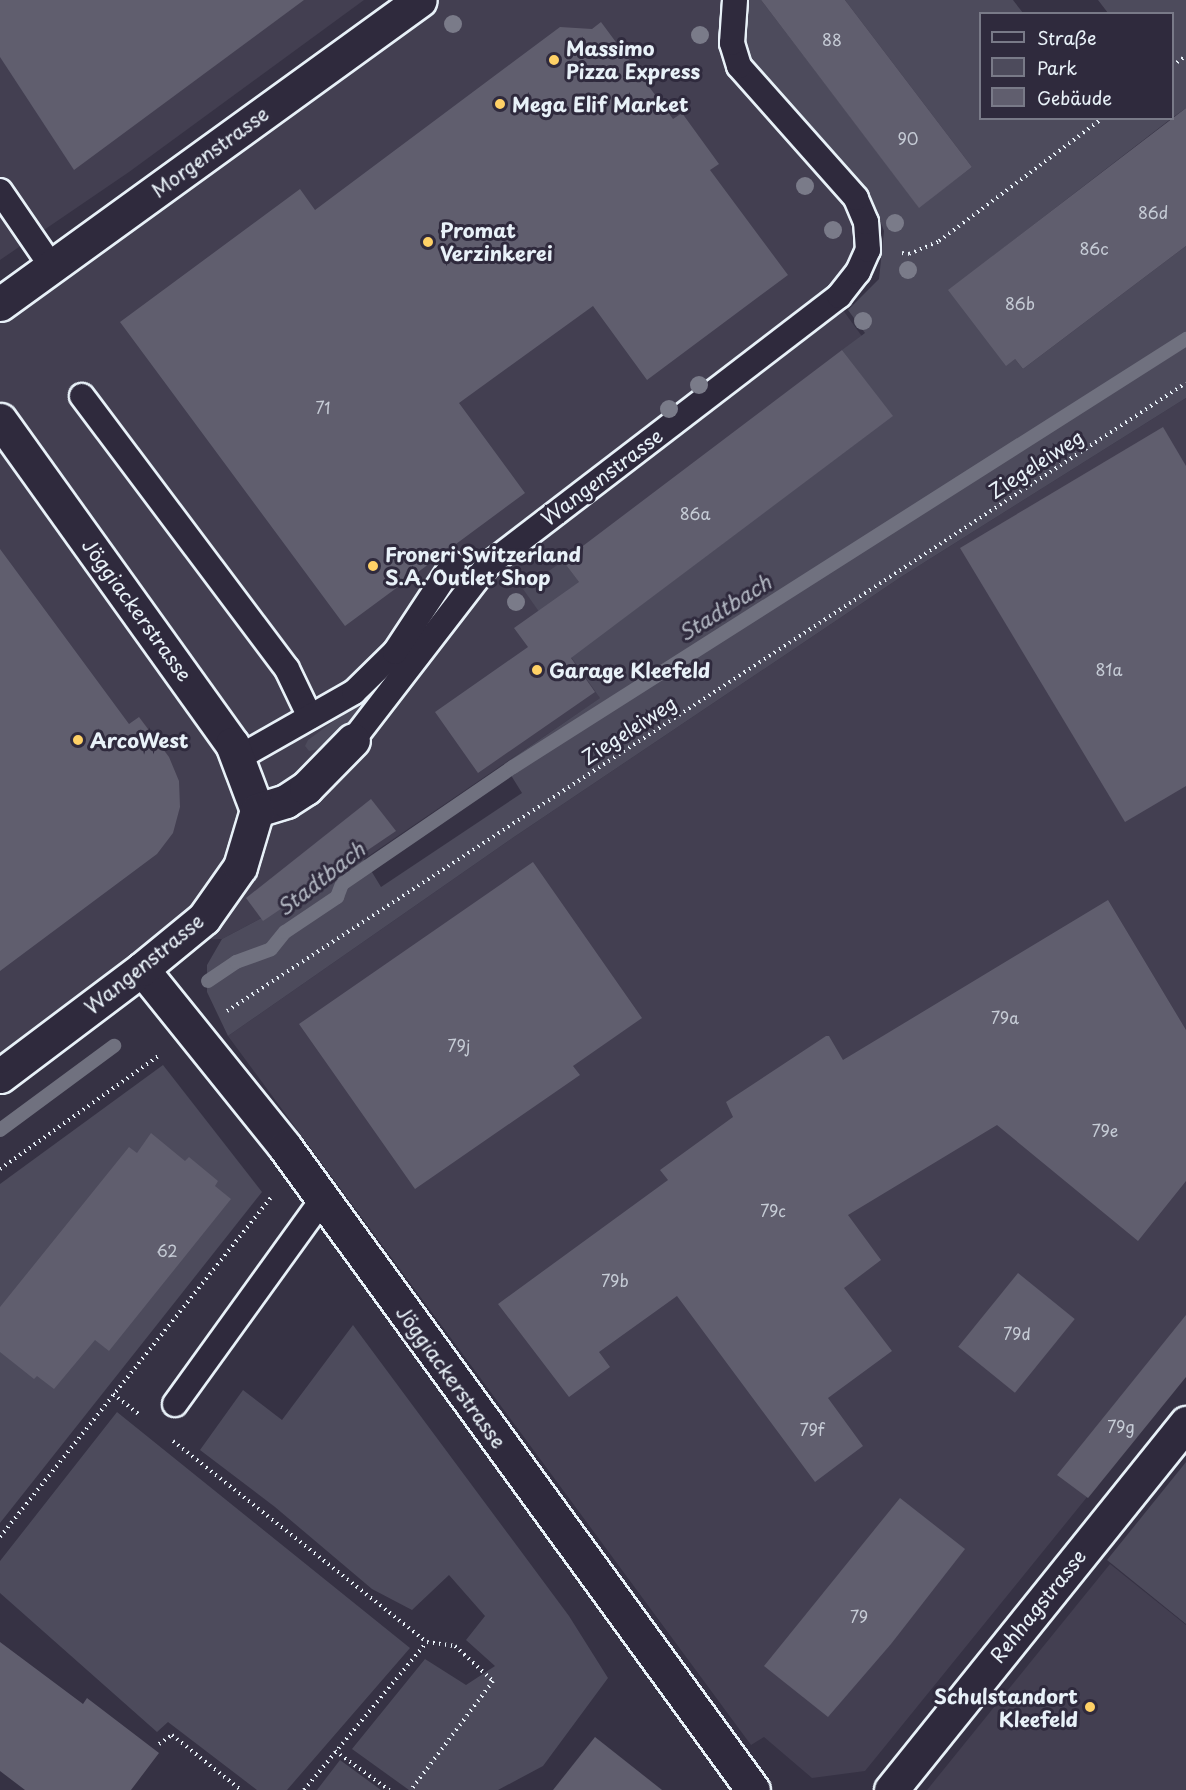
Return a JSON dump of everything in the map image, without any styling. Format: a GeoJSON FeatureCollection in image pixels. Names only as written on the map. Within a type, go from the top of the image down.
{"type":"FeatureCollection","features":[{"type":"Feature","properties":{"kind":"street","name":"Morgenstrasse"},"geometry":{"type":"LineString","coordinates":[[0,304],[420,0]]}},
{"type":"Feature","properties":{"kind":"street","name":"Jöggiackerstrasse"},"geometry":{"type":"LineString","coordinates":[[0,420],[214,718],[238,758],[257,810]]}},
{"type":"Feature","properties":{"kind":"street","name":"Wangenstrasse"},"geometry":{"type":"LineString","coordinates":[[0,1076],[142,969],[204,918],[229,886],[247,848],[257,810],[286,801],[306,788],[353,741]]}},
{"type":"Feature","properties":{"kind":"street","name":"Jöggiackerstrasse"},"geometry":{"type":"LineString","coordinates":[[142,969],[297,1164],[753,1790]]}},
{"type":"Feature","properties":{"kind":"street","name":"Rehhagstrasse"},"geometry":{"type":"LineString","coordinates":[[891,1790],[1186,1423]]}},
{"type":"Feature","properties":{"kind":"lane"},"geometry":{"type":"LineString","coordinates":[[735,0],[732,43],[739,66],[856,198],[866,222],[868,250]]}},
{"type":"Feature","properties":{"kind":"lane"},"geometry":{"type":"LineString","coordinates":[[0,191],[52,267]]}},
{"type":"Feature","properties":{"kind":"lane","name":"Wangenstrasse"},"geometry":{"type":"LineString","coordinates":[[353,741],[487,566],[839,296],[858,272],[868,250]]}},
{"type":"Feature","properties":{"kind":"lane"},"geometry":{"type":"LineString","coordinates":[[82,396],[287,669],[310,717]]}},
{"type":"Feature","properties":{"kind":"lane"},"geometry":{"type":"LineString","coordinates":[[238,758],[354,692],[395,652],[453,564]]}},
{"type":"Feature","properties":{"kind":"lane"},"geometry":{"type":"LineString","coordinates":[[175,1404],[322,1200]]}},
{"type":"Feature","properties":{"kind":"path"},"geometry":{"type":"LineString","coordinates":[[1174,65],[1186,56]]}},
{"type":"Feature","properties":{"kind":"path"},"geometry":{"type":"LineString","coordinates":[[868,250],[909,254],[939,241],[1100,120]]}},
{"type":"Feature","properties":{"kind":"path","name":"Ziegeleiweg"},"geometry":{"type":"LineString","coordinates":[[218,1016],[1186,383]]}},
{"type":"Feature","properties":{"kind":"path"},"geometry":{"type":"LineString","coordinates":[[0,1169],[165,1052]]}},
{"type":"Feature","properties":{"kind":"path"},"geometry":{"type":"LineString","coordinates":[[1,1534],[297,1164]]}},
{"type":"Feature","properties":{"kind":"path"},"geometry":{"type":"LineString","coordinates":[[113,1394],[141,1416]]}},
{"type":"Feature","properties":{"kind":"path"},"geometry":{"type":"LineString","coordinates":[[169,1438],[427,1642],[455,1646],[493,1681],[411,1790]]}},
{"type":"Feature","properties":{"kind":"path"},"geometry":{"type":"LineString","coordinates":[[304,1790],[427,1642]]}},
{"type":"Feature","properties":{"kind":"path"},"geometry":{"type":"LineString","coordinates":[[159,1744],[172,1735],[241,1790]]}},
{"type":"Feature","properties":{"kind":"path"},"geometry":{"type":"LineString","coordinates":[[335,1751],[389,1790]]}},
{"type":"Feature","properties":{"kind":"shaded area"},"geometry":{"type":"Polygon","coordinates":[[[0,0],[364,0],[129,172],[0,260],[0,0]]]}},
{"type":"Feature","properties":{"kind":"shaded area"},"geometry":{"type":"Polygon","coordinates":[[[431,0],[722,0],[721,34],[765,105],[855,215],[860,242],[852,271],[832,295],[951,459],[307,898],[301,897],[222,939],[157,941],[0,1054],[0,322],[431,0]]]}},
{"type":"Feature","properties":{"kind":"shaded area"},"geometry":{"type":"Polygon","coordinates":[[[1186,398],[1186,1375],[865,1771],[812,1778],[764,1737],[751,1745],[228,1036],[514,837],[901,577],[1186,398]]]}},
{"type":"Feature","properties":{"kind":"shaded area","name":"Schulstandort Kleefeld"},"geometry":{"type":"Polygon","coordinates":[[[1110,1564],[1186,1625],[1186,1790],[927,1790],[1110,1564]]]}},
{"type":"Feature","properties":{"kind":"green space"},"geometry":{"type":"Polygon","coordinates":[[[745,0],[761,0],[919,207],[972,167],[845,0],[1013,0],[1022,12],[979,12],[979,120],[1169,120],[993,256],[1015,359],[1023,369],[1186,246],[1186,398],[901,577],[514,837],[228,1036],[207,992],[207,965],[222,939],[301,897],[308,898],[364,859],[381,887],[522,793],[504,764],[600,698],[523,589],[563,561],[613,626],[892,416],[842,350],[865,333],[848,310],[879,279],[884,231],[870,194],[747,55],[741,35],[745,0]]]}},
{"type":"Feature","properties":{"kind":"green space"},"geometry":{"type":"Polygon","coordinates":[[[1098,0],[1186,0],[1186,108],[1174,117],[1174,12],[1107,12],[1098,0]]]}},
{"type":"Feature","properties":{"kind":"green space"},"geometry":{"type":"Polygon","coordinates":[[[369,695],[374,700],[363,717],[324,748],[309,751],[305,746],[308,740],[369,695]]]}},
{"type":"Feature","properties":{"kind":"green space"},"geometry":{"type":"Polygon","coordinates":[[[163,1065],[262,1192],[0,1523],[0,1184],[163,1065]]]}},
{"type":"Feature","properties":{"kind":"green space"},"geometry":{"type":"Polygon","coordinates":[[[353,1325],[569,1616],[608,1678],[543,1766],[498,1790],[409,1790],[352,1749],[425,1659],[466,1685],[495,1666],[466,1640],[485,1616],[449,1575],[412,1610],[372,1589],[275,1507],[200,1450],[243,1390],[282,1420],[353,1325]]]}},
{"type":"Feature","properties":{"kind":"green space"},"geometry":{"type":"Polygon","coordinates":[[[117,1412],[410,1648],[287,1790],[257,1790],[168,1722],[157,1732],[0,1593],[0,1561],[117,1412]]]}},
{"type":"Feature","properties":{"kind":"green space"},"geometry":{"type":"Polygon","coordinates":[[[1186,1462],[1186,1624],[1107,1560],[1186,1462]]]}},
{"type":"Feature","properties":{"kind":"green space"},"geometry":{"type":"Polygon","coordinates":[[[340,1760],[381,1790],[317,1790],[340,1760]]]}},
{"type":"Feature","properties":{"kind":"building"},"geometry":{"type":"Polygon","coordinates":[[[0,0],[304,0],[74,170],[0,57],[0,0]]]}},
{"type":"Feature","properties":{"kind":"building"},"geometry":{"type":"Polygon","coordinates":[[[761,0],[845,0],[972,167],[919,208],[761,0]]]}},
{"type":"Feature","properties":{"kind":"building"},"geometry":{"type":"Polygon","coordinates":[[[601,22],[673,119],[682,113],[719,164],[710,170],[788,275],[647,380],[593,306],[459,403],[525,493],[345,626],[120,322],[300,189],[315,210],[560,27],[592,29],[601,22]]]}},
{"type":"Feature","properties":{"kind":"building"},"geometry":{"type":"Polygon","coordinates":[[[1186,108],[1186,246],[1023,369],[1015,359],[1006,366],[948,290],[1170,120],[1174,120],[1174,117],[1186,108]]]}},
{"type":"Feature","properties":{"kind":"building"},"geometry":{"type":"Polygon","coordinates":[[[842,350],[893,416],[571,658],[595,692],[478,773],[435,712],[528,647],[514,628],[579,582],[563,561],[842,350]]]}},
{"type":"Feature","properties":{"kind":"building"},"geometry":{"type":"Polygon","coordinates":[[[1163,427],[1186,466],[1186,786],[1125,822],[960,548],[1163,427]]]}},
{"type":"Feature","properties":{"kind":"building","name":"ArcoWest"},"geometry":{"type":"Polygon","coordinates":[[[0,549],[129,724],[139,717],[169,757],[179,781],[180,807],[173,833],[157,854],[0,971],[0,549]]]}},
{"type":"Feature","properties":{"kind":"building"},"geometry":{"type":"Polygon","coordinates":[[[371,799],[396,831],[263,921],[246,898],[371,799]]]}},
{"type":"Feature","properties":{"kind":"building"},"geometry":{"type":"Polygon","coordinates":[[[533,862],[642,1018],[573,1066],[580,1075],[415,1189],[299,1024],[533,862]]]}},
{"type":"Feature","properties":{"kind":"building"},"geometry":{"type":"Polygon","coordinates":[[[1108,900],[1186,1030],[1186,1181],[1138,1241],[997,1125],[848,1215],[881,1260],[844,1288],[892,1351],[828,1398],[863,1446],[815,1482],[677,1296],[599,1352],[610,1367],[569,1397],[498,1304],[668,1180],[660,1170],[733,1117],[726,1102],[826,1036],[829,1036],[843,1060],[1108,900]]]}},
{"type":"Feature","properties":{"kind":"building"},"geometry":{"type":"Polygon","coordinates":[[[151,1133],[185,1161],[189,1157],[218,1181],[215,1186],[231,1199],[109,1351],[95,1340],[54,1389],[37,1376],[34,1379],[0,1352],[0,1307],[129,1147],[137,1153],[151,1133]]]}},
{"type":"Feature","properties":{"kind":"building"},"geometry":{"type":"Polygon","coordinates":[[[1018,1273],[1075,1319],[1015,1393],[958,1347],[1018,1273]]]}},
{"type":"Feature","properties":{"kind":"building"},"geometry":{"type":"Polygon","coordinates":[[[1186,1315],[1186,1377],[1088,1498],[1057,1475],[1186,1315]]]}},
{"type":"Feature","properties":{"kind":"building"},"geometry":{"type":"Polygon","coordinates":[[[900,1498],[965,1549],[891,1644],[828,1717],[764,1666],[900,1498]]]}},
{"type":"Feature","properties":{"kind":"building"},"geometry":{"type":"Polygon","coordinates":[[[0,1642],[83,1704],[87,1698],[159,1753],[131,1790],[25,1790],[0,1771],[0,1642]]]}},
{"type":"Feature","properties":{"kind":"building"},"geometry":{"type":"Polygon","coordinates":[[[595,1737],[662,1790],[553,1790],[595,1737]]]}},
{"type":"Feature","properties":{"kind":"waterway","name":"Stadtbach"},"geometry":{"type":"LineString","coordinates":[[208,981],[236,962],[271,949],[285,932],[337,897],[342,884],[513,767],[1186,339]]}},
{"type":"Feature","properties":{"kind":"waterway","name":"Stadtbach"},"geometry":{"type":"LineString","coordinates":[[0,1130],[114,1046]]}},
{"type":"Feature","properties":{"kind":"place","name":"Massimo Pizza Express"},"geometry":{"type":"Point","coordinates":[554,60]}},
{"type":"Feature","properties":{"kind":"place","name":"Mega Elif Market"},"geometry":{"type":"Point","coordinates":[500,104]}},
{"type":"Feature","properties":{"kind":"place","name":"Promat Verzinkerei"},"geometry":{"type":"Point","coordinates":[428,242]}},
{"type":"Feature","properties":{"kind":"place","name":"Froneri Switzerland S.A. Outlet Shop"},"geometry":{"type":"Point","coordinates":[373,566]}},
{"type":"Feature","properties":{"kind":"place","name":"Garage Kleefeld"},"geometry":{"type":"Point","coordinates":[537,670]}},
{"type":"Feature","properties":{"kind":"place","name":"ArcoWest"},"geometry":{"type":"Point","coordinates":[78,740]}},
{"type":"Feature","properties":{"kind":"place","name":"Schulstandort Kleefeld"},"geometry":{"type":"Point","coordinates":[1090,1707]}}]}
